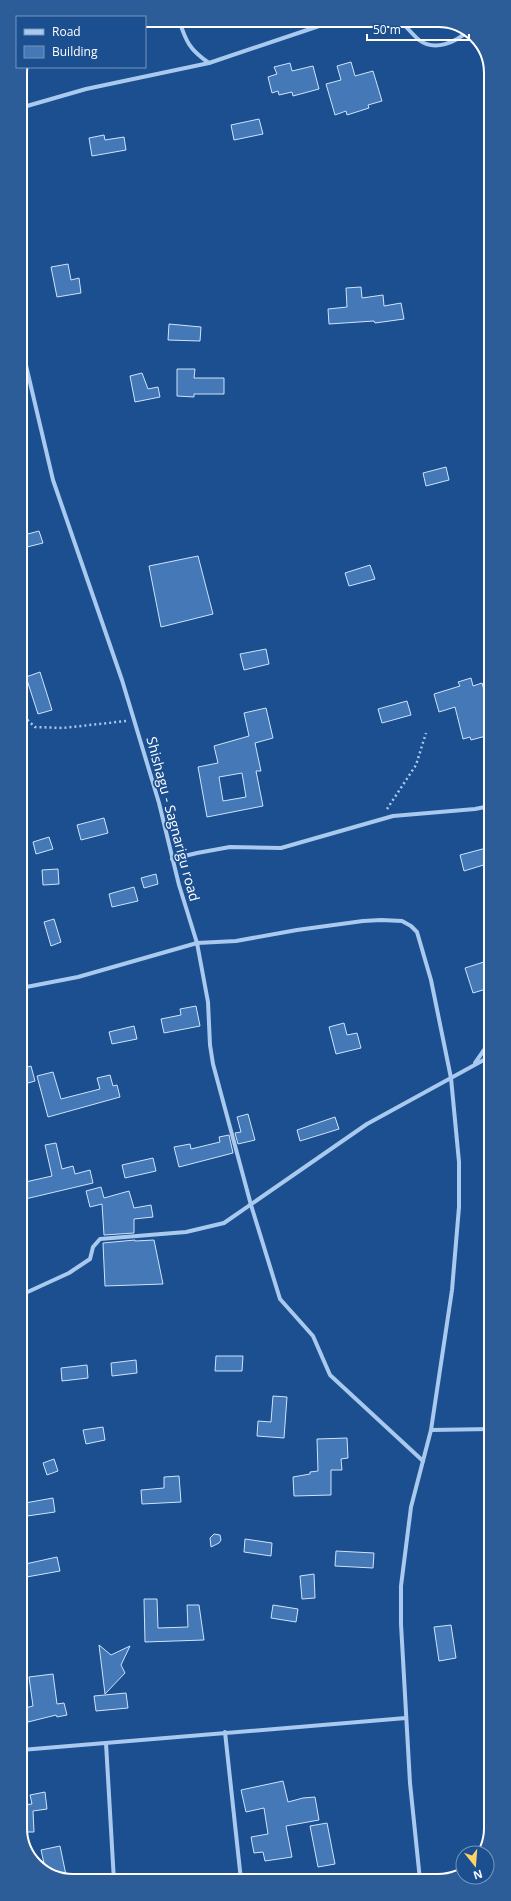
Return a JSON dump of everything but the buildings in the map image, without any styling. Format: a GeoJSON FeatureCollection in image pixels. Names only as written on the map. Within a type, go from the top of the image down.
{"type":"FeatureCollection","features":[{"type":"Feature","properties":{"kind":"street"},"geometry":{"type":"LineString","coordinates":[[181,27],[187,43],[194,52],[209,64]]}},
{"type":"Feature","properties":{"kind":"street"},"geometry":{"type":"LineString","coordinates":[[27,106],[86,89],[209,64],[317,27]]}},
{"type":"Feature","properties":{"kind":"street"},"geometry":{"type":"LineString","coordinates":[[406,27],[421,42],[438,46],[451,43],[463,34]]}},
{"type":"Feature","properties":{"kind":"street","name":"Shishagu - Sagnarigu road"},"geometry":{"type":"LineString","coordinates":[[27,369],[53,480],[134,720],[159,803],[172,859],[197,943],[208,1002],[210,1046],[213,1064],[251,1205],[280,1299],[313,1336],[330,1375],[423,1461]]}},
{"type":"Feature","properties":{"kind":"street"},"geometry":{"type":"LineString","coordinates":[[172,859],[230,848],[281,848],[393,816],[484,807]]}},
{"type":"Feature","properties":{"kind":"street"},"geometry":{"type":"LineString","coordinates":[[27,987],[78,977],[197,943],[236,941],[297,930],[363,921],[402,921],[411,926],[417,932],[422,943],[440,1018],[451,1078],[459,1162],[459,1207],[452,1290],[430,1430],[411,1507],[401,1586],[401,1624],[410,1783],[419,1874]]}},
{"type":"Feature","properties":{"kind":"street"},"geometry":{"type":"LineString","coordinates":[[474,1064],[484,1049]]}},
{"type":"Feature","properties":{"kind":"street"},"geometry":{"type":"LineString","coordinates":[[27,1292],[69,1273],[90,1259],[93,1247],[100,1239],[186,1232],[212,1228],[224,1223],[367,1124],[484,1059]]}},
{"type":"Feature","properties":{"kind":"street"},"geometry":{"type":"LineString","coordinates":[[430,1430],[484,1429]]}},
{"type":"Feature","properties":{"kind":"street"},"geometry":{"type":"LineString","coordinates":[[27,1750],[406,1718]]}},
{"type":"Feature","properties":{"kind":"street"},"geometry":{"type":"LineString","coordinates":[[225,1732],[239,1874]]}},
{"type":"Feature","properties":{"kind":"street"},"geometry":{"type":"LineString","coordinates":[[106,1743],[114,1874]]}},
{"type":"Feature","properties":{"kind":"path"},"geometry":{"type":"LineString","coordinates":[[27,720],[35,727],[70,728],[134,720]]}},
{"type":"Feature","properties":{"kind":"path"},"geometry":{"type":"LineString","coordinates":[[380,820],[416,765],[426,733]]}}]}
